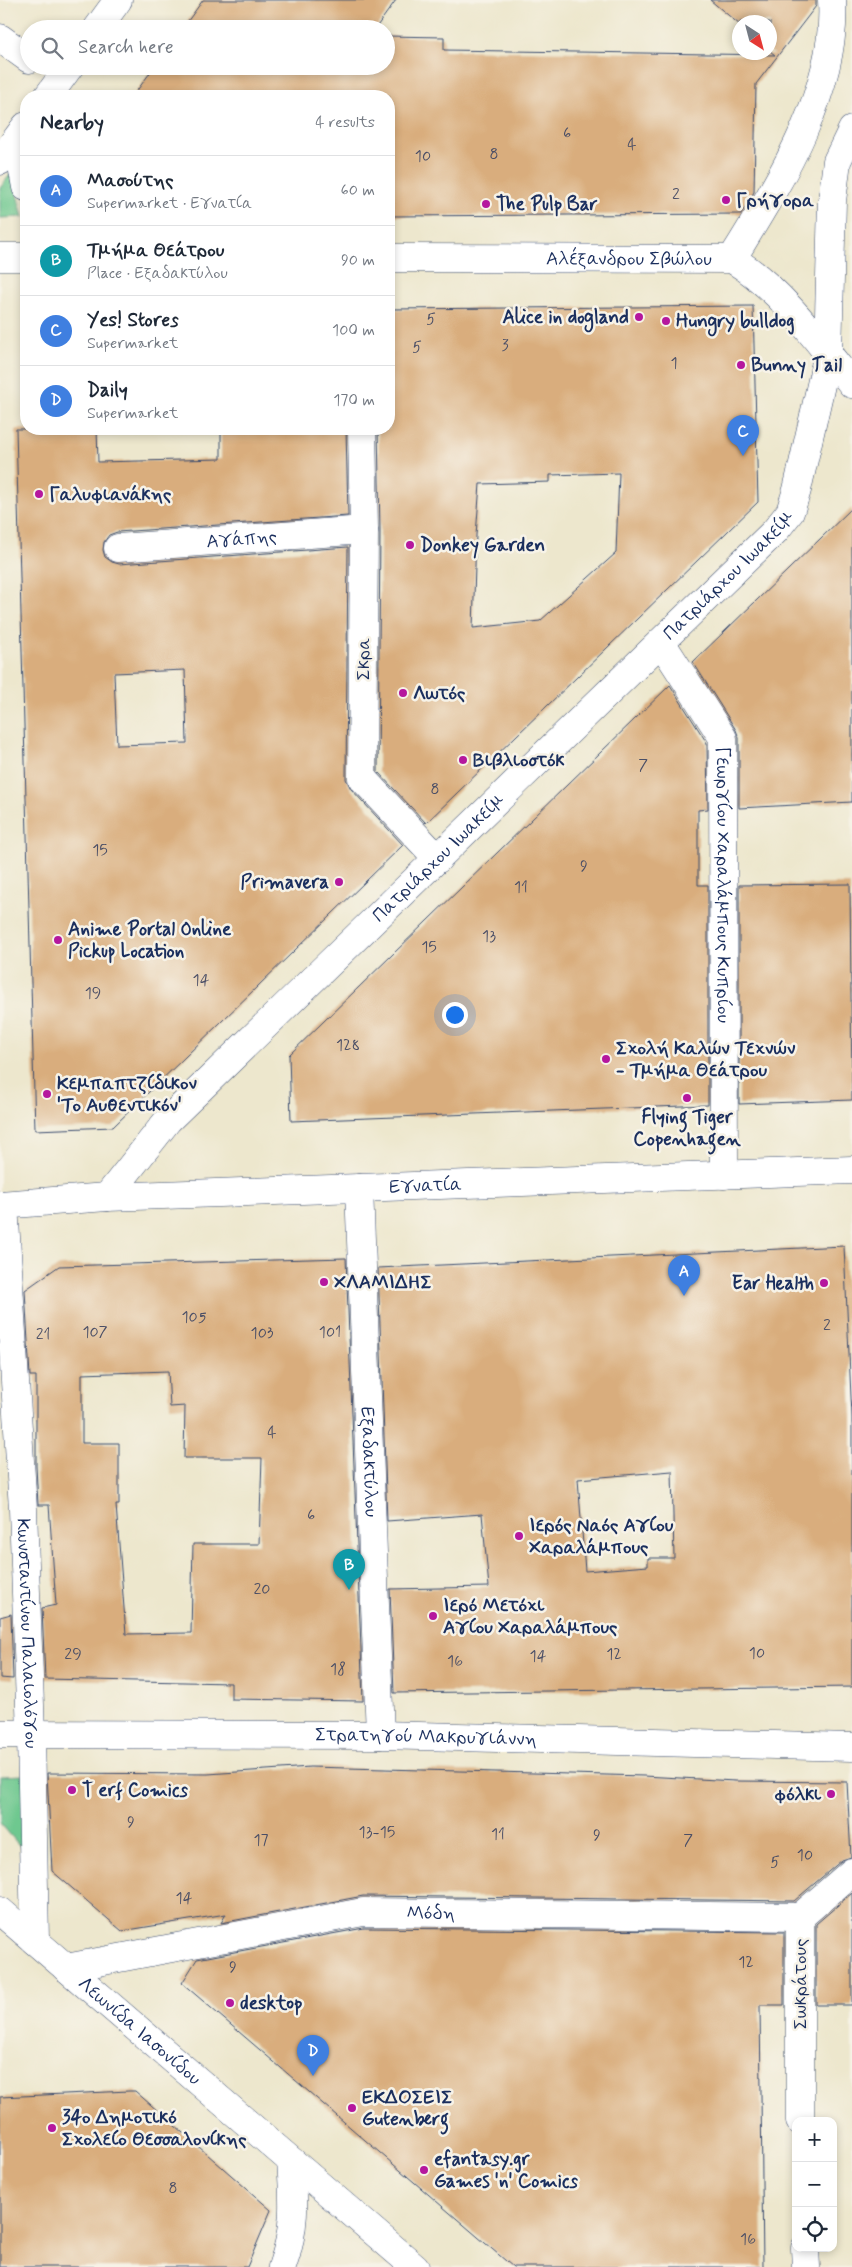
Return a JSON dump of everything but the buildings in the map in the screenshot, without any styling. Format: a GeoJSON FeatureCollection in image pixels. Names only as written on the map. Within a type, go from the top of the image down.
{"type":"FeatureCollection","features":[{"type":"Feature","properties":{"kind":"street"},"geometry":{"type":"LineString","coordinates":[[104,20],[118,0]]}},
{"type":"Feature","properties":{"kind":"street"},"geometry":{"type":"LineString","coordinates":[[732,259],[775,186],[819,90],[830,53],[832,0]]}},
{"type":"Feature","properties":{"kind":"street"},"geometry":{"type":"LineString","coordinates":[[0,38],[20,52]]}},
{"type":"Feature","properties":{"kind":"street","name":"Πατριάρχου Ιωακείμ"},"geometry":{"type":"LineString","coordinates":[[107,1197],[168,1120],[775,531],[790,512],[797,490],[828,354],[832,201],[837,161],[852,130]]}},
{"type":"Feature","properties":{"kind":"street"},"geometry":{"type":"LineString","coordinates":[[0,161],[20,134]]}},
{"type":"Feature","properties":{"kind":"street"},"geometry":{"type":"LineString","coordinates":[[0,257],[20,257]]}},
{"type":"Feature","properties":{"kind":"street","name":"Αλέξανδρου Σβώλου"},"geometry":{"type":"LineString","coordinates":[[395,258],[732,259],[761,279],[828,354],[852,384]]}},
{"type":"Feature","properties":{"kind":"street","name":"Σκρα"},"geometry":{"type":"LineString","coordinates":[[362,435],[364,530],[362,778],[438,859]]}},
{"type":"Feature","properties":{"kind":"street","name":"Αγάπης"},"geometry":{"type":"LineString","coordinates":[[118,548],[364,530]]}},
{"type":"Feature","properties":{"kind":"street","name":"Γεωργίου Χαραλάμπους Κυπρίου"},"geometry":{"type":"LineString","coordinates":[[661,642],[723,738],[724,1175]]}},
{"type":"Feature","properties":{"kind":"street","name":"Εγνατία"},"geometry":{"type":"LineString","coordinates":[[2,1205],[107,1197],[852,1170]]}},
{"type":"Feature","properties":{"kind":"street","name":"Εξαδακτύλου"},"geometry":{"type":"LineString","coordinates":[[359,1188],[380,1735]]}},
{"type":"Feature","properties":{"kind":"street","name":"Κωνσταντίνου Παλαιολόγου"},"geometry":{"type":"LineString","coordinates":[[2,1205],[23,1509],[31,1733],[35,1941]]}},
{"type":"Feature","properties":{"kind":"street","name":"Στρατηγού Μακρυγιάννη"},"geometry":{"type":"LineString","coordinates":[[0,1734],[380,1735],[852,1747]]}},
{"type":"Feature","properties":{"kind":"street","name":"Σωκράτους"},"geometry":{"type":"LineString","coordinates":[[800,2117],[800,1916],[852,1872]]}},
{"type":"Feature","properties":{"kind":"street","name":"Λεωνίδα Ιασονίδου"},"geometry":{"type":"LineString","coordinates":[[0,1911],[415,2267]]}},
{"type":"Feature","properties":{"kind":"street","name":"Μόδη"},"geometry":{"type":"LineString","coordinates":[[66,1968],[363,1912],[800,1916]]}},
{"type":"Feature","properties":{"kind":"street"},"geometry":{"type":"LineString","coordinates":[[282,2267],[293,2233],[295,2218],[291,2161]]}},
{"type":"Feature","properties":{"kind":"street"},"geometry":{"type":"LineString","coordinates":[[805,2252],[806,2267]]}},
{"type":"Feature","properties":{"kind":"green space"},"geometry":{"type":"Polygon","coordinates":[[[12,172],[20,205],[20,217],[0,218],[0,188],[12,172]]]}},
{"type":"Feature","properties":{"kind":"green space"},"geometry":{"type":"Polygon","coordinates":[[[25,1775],[25,1852],[0,1823],[0,1776],[25,1775]]]}},
{"type":"Feature","properties":{"kind":"place","name":"Γρήγορα"},"geometry":{"type":"Point","coordinates":[726,200]}},
{"type":"Feature","properties":{"kind":"place","name":"The Pulp Bar"},"geometry":{"type":"Point","coordinates":[486,204]}},
{"type":"Feature","properties":{"kind":"place","name":"Alice in dogland"},"geometry":{"type":"Point","coordinates":[639,317]}},
{"type":"Feature","properties":{"kind":"place","name":"Hungry bulldog"},"geometry":{"type":"Point","coordinates":[666,321]}},
{"type":"Feature","properties":{"kind":"place","name":"Bunny Tail"},"geometry":{"type":"Point","coordinates":[741,365]}},
{"type":"Feature","properties":{"kind":"place","name":"Yes! Stores"},"geometry":{"type":"Point","coordinates":[743,456]}},
{"type":"Feature","properties":{"kind":"place","name":"Γαλυφιανάκης"},"geometry":{"type":"Point","coordinates":[39,494]}},
{"type":"Feature","properties":{"kind":"place","name":"Donkey Garden"},"geometry":{"type":"Point","coordinates":[410,545]}},
{"type":"Feature","properties":{"kind":"place","name":"Λωτός"},"geometry":{"type":"Point","coordinates":[403,693]}},
{"type":"Feature","properties":{"kind":"place","name":"Βιβλιοστόκ"},"geometry":{"type":"Point","coordinates":[463,760]}},
{"type":"Feature","properties":{"kind":"place","name":"Primavera"},"geometry":{"type":"Point","coordinates":[339,882]}},
{"type":"Feature","properties":{"kind":"place","name":"Anime Portal Online Pickup Location"},"geometry":{"type":"Point","coordinates":[58,940]}},
{"type":"Feature","properties":{"kind":"place","name":"Σχολή Καλών Τεχνών - Τμήμα Θεάτρου"},"geometry":{"type":"Point","coordinates":[606,1059]}},
{"type":"Feature","properties":{"kind":"place","name":"Κεμπαπτζίδικον 'Το Αυθεντικόν'"},"geometry":{"type":"Point","coordinates":[47,1094]}},
{"type":"Feature","properties":{"kind":"place","name":"Flying Tiger Copenhagen"},"geometry":{"type":"Point","coordinates":[687,1098]}},
{"type":"Feature","properties":{"kind":"place","name":"ΧΛΑΜΙΔΗΣ"},"geometry":{"type":"Point","coordinates":[324,1282]}},
{"type":"Feature","properties":{"kind":"place","name":"Ear Health"},"geometry":{"type":"Point","coordinates":[824,1283]}},
{"type":"Feature","properties":{"kind":"place","name":"Μασούτης"},"geometry":{"type":"Point","coordinates":[684,1296]}},
{"type":"Feature","properties":{"kind":"place","name":"Ιερός Ναός Αγίου Χαραλάμπους"},"geometry":{"type":"Point","coordinates":[519,1536]}},
{"type":"Feature","properties":{"kind":"place","name":"Τμήμα Θεάτρου"},"geometry":{"type":"Point","coordinates":[349,1590]}},
{"type":"Feature","properties":{"kind":"place","name":"Ιερό Μετόχι Αγίου Χαραλάμπους"},"geometry":{"type":"Point","coordinates":[433,1616]}},
{"type":"Feature","properties":{"kind":"place","name":"T erf Comics"},"geometry":{"type":"Point","coordinates":[72,1790]}},
{"type":"Feature","properties":{"kind":"place","name":"φόλκι"},"geometry":{"type":"Point","coordinates":[831,1794]}},
{"type":"Feature","properties":{"kind":"place","name":"desktop"},"geometry":{"type":"Point","coordinates":[230,2003]}},
{"type":"Feature","properties":{"kind":"place","name":"Daily"},"geometry":{"type":"Point","coordinates":[313,2076]}},
{"type":"Feature","properties":{"kind":"place","name":"ΕΚΔΟΣΕΙΣ Gutenberg"},"geometry":{"type":"Point","coordinates":[352,2108]}},
{"type":"Feature","properties":{"kind":"place","name":"34ο Δημοτικό Σχολείο Θεσσαλονίκης"},"geometry":{"type":"Point","coordinates":[52,2128]}},
{"type":"Feature","properties":{"kind":"place","name":"efantasy.gr Games 'n' Comics"},"geometry":{"type":"Point","coordinates":[424,2170]}}]}
